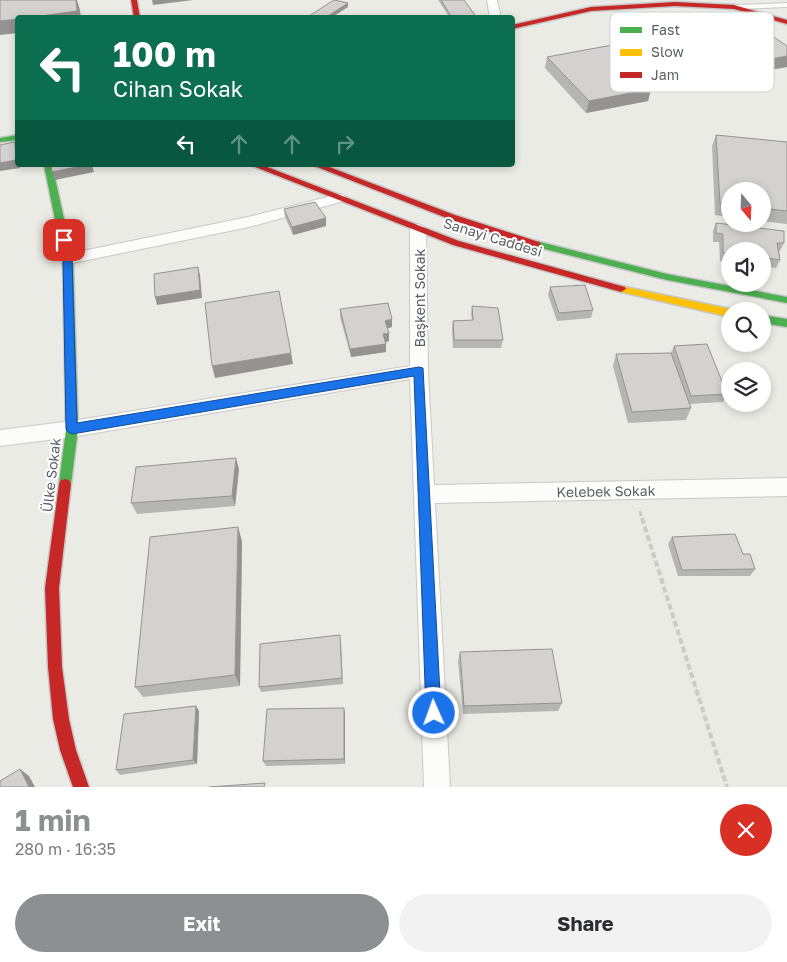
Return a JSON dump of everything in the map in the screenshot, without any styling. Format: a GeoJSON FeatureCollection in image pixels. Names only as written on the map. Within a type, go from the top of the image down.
{"type":"FeatureCollection","features":[{"type":"Feature","properties":{"kind":"street"},"geometry":{"type":"LineString","coordinates":[[134,0],[136,15]]}},
{"type":"Feature","properties":{"kind":"street"},"geometry":{"type":"LineString","coordinates":[[492,0],[495,15]]}},
{"type":"Feature","properties":{"kind":"street"},"geometry":{"type":"LineString","coordinates":[[515,26],[566,14],[614,6],[684,4],[734,7],[752,12]]}},
{"type":"Feature","properties":{"kind":"street"},"geometry":{"type":"LineString","coordinates":[[774,18],[787,22]]}},
{"type":"Feature","properties":{"kind":"street"},"geometry":{"type":"LineString","coordinates":[[0,140],[15,138]]}},
{"type":"Feature","properties":{"kind":"street","name":"Ülke Sokak"},"geometry":{"type":"LineString","coordinates":[[48,167],[68,259],[72,429],[52,588],[55,667],[61,719],[68,750],[81,787]]}},
{"type":"Feature","properties":{"kind":"street","name":"Sanayi Caddesi"},"geometry":{"type":"LineString","coordinates":[[259,167],[418,229],[506,258],[593,282],[721,311]]}},
{"type":"Feature","properties":{"kind":"street","name":"Sanayi Caddesi"},"geometry":{"type":"LineString","coordinates":[[321,167],[424,207],[510,237],[671,278],[787,300]]}},
{"type":"Feature","properties":{"kind":"street"},"geometry":{"type":"LineString","coordinates":[[68,259],[249,222],[339,198]]}},
{"type":"Feature","properties":{"kind":"street","name":"Başkent Sokak"},"geometry":{"type":"LineString","coordinates":[[418,229],[419,371],[437,787]]}},
{"type":"Feature","properties":{"kind":"street"},"geometry":{"type":"LineString","coordinates":[[771,320],[787,323]]}},
{"type":"Feature","properties":{"kind":"street"},"geometry":{"type":"LineString","coordinates":[[0,438],[72,429],[419,371]]}},
{"type":"Feature","properties":{"kind":"street","name":"Kelebek Sokak"},"geometry":{"type":"LineString","coordinates":[[425,494],[787,487]]}},
{"type":"Feature","properties":{"kind":"lane"},"geometry":{"type":"LineString","coordinates":[[734,7],[787,5]]}},
{"type":"Feature","properties":{"kind":"path"},"geometry":{"type":"LineString","coordinates":[[633,490],[727,787]]}},
{"type":"Feature","properties":{"kind":"building"},"geometry":{"type":"Polygon","coordinates":[[[0,0],[76,0],[77,11],[48,15],[15,15],[15,19],[0,21],[0,0]]]}},
{"type":"Feature","properties":{"kind":"building"},"geometry":{"type":"Polygon","coordinates":[[[334,0],[348,3],[330,15],[311,15],[334,0]]]}},
{"type":"Feature","properties":{"kind":"building"},"geometry":{"type":"Polygon","coordinates":[[[441,0],[464,0],[475,15],[450,15],[441,0]]]}},
{"type":"Feature","properties":{"kind":"building"},"geometry":{"type":"Polygon","coordinates":[[[774,37],[787,46],[787,56],[774,58],[774,37]]]}},
{"type":"Feature","properties":{"kind":"building"},"geometry":{"type":"Polygon","coordinates":[[[610,45],[610,92],[636,92],[589,101],[547,57],[610,45]]]}},
{"type":"Feature","properties":{"kind":"building"},"geometry":{"type":"Polygon","coordinates":[[[716,135],[787,142],[787,211],[771,209],[771,182],[721,182],[720,203],[716,135]]]}},
{"type":"Feature","properties":{"kind":"building"},"geometry":{"type":"Polygon","coordinates":[[[15,142],[15,160],[0,163],[0,145],[15,142]]]}},
{"type":"Feature","properties":{"kind":"building"},"geometry":{"type":"Polygon","coordinates":[[[51,167],[76,167],[52,172],[51,167]]]}},
{"type":"Feature","properties":{"kind":"building"},"geometry":{"type":"Polygon","coordinates":[[[315,202],[326,218],[292,227],[284,209],[315,202]]]}},
{"type":"Feature","properties":{"kind":"building"},"geometry":{"type":"Polygon","coordinates":[[[716,223],[721,224],[721,232],[771,232],[771,229],[784,231],[784,243],[777,243],[780,260],[771,258],[771,242],[723,242],[723,234],[716,233],[716,223]]]}},
{"type":"Feature","properties":{"kind":"building"},"geometry":{"type":"Polygon","coordinates":[[[198,267],[200,290],[155,297],[154,274],[198,267]]]}},
{"type":"Feature","properties":{"kind":"building"},"geometry":{"type":"Polygon","coordinates":[[[585,285],[593,310],[559,313],[550,287],[585,285]]]}},
{"type":"Feature","properties":{"kind":"building"},"geometry":{"type":"Polygon","coordinates":[[[279,291],[291,353],[212,366],[205,303],[279,291]]]}},
{"type":"Feature","properties":{"kind":"building"},"geometry":{"type":"Polygon","coordinates":[[[388,303],[392,319],[385,321],[389,333],[383,334],[386,344],[350,349],[340,309],[388,303]]]}},
{"type":"Feature","properties":{"kind":"building"},"geometry":{"type":"Polygon","coordinates":[[[472,306],[498,308],[503,340],[454,340],[453,321],[473,320],[472,306]]]}},
{"type":"Feature","properties":{"kind":"building"},"geometry":{"type":"Polygon","coordinates":[[[707,344],[721,379],[721,394],[691,396],[674,346],[707,344]]]}},
{"type":"Feature","properties":{"kind":"building"},"geometry":{"type":"Polygon","coordinates":[[[671,353],[691,408],[632,412],[616,354],[671,353]]]}},
{"type":"Feature","properties":{"kind":"building"},"geometry":{"type":"Polygon","coordinates":[[[236,458],[232,496],[131,503],[136,467],[236,458]]]}},
{"type":"Feature","properties":{"kind":"building"},"geometry":{"type":"Polygon","coordinates":[[[238,527],[235,675],[135,687],[150,537],[238,527]]]}},
{"type":"Feature","properties":{"kind":"building"},"geometry":{"type":"Polygon","coordinates":[[[735,534],[743,554],[750,554],[755,569],[682,570],[672,537],[735,534]]]}},
{"type":"Feature","properties":{"kind":"building"},"geometry":{"type":"Polygon","coordinates":[[[340,635],[342,678],[259,687],[260,644],[340,635]]]}},
{"type":"Feature","properties":{"kind":"building"},"geometry":{"type":"Polygon","coordinates":[[[552,649],[562,703],[464,706],[460,652],[552,649]]]}},
{"type":"Feature","properties":{"kind":"building"},"geometry":{"type":"Polygon","coordinates":[[[196,706],[193,760],[116,770],[124,714],[196,706]]]}},
{"type":"Feature","properties":{"kind":"building"},"geometry":{"type":"Polygon","coordinates":[[[344,708],[344,759],[263,761],[267,709],[344,708]]]}},
{"type":"Feature","properties":{"kind":"building"},"geometry":{"type":"Polygon","coordinates":[[[20,769],[29,787],[0,787],[0,781],[20,769]]]}},
{"type":"Feature","properties":{"kind":"building"},"geometry":{"type":"Polygon","coordinates":[[[265,783],[264,787],[209,787],[265,783]]]}},
{"type":"Feature","properties":{"kind":"traffic: fast"},"geometry":{"type":"LineString","coordinates":[[0,140],[15,138]]}},
{"type":"Feature","properties":{"kind":"traffic: fast"},"geometry":{"type":"LineString","coordinates":[[48,167],[68,259],[72,429],[65,484]]}},
{"type":"Feature","properties":{"kind":"traffic: fast"},"geometry":{"type":"LineString","coordinates":[[536,244],[667,277],[787,300]]}},
{"type":"Feature","properties":{"kind":"traffic: fast"},"geometry":{"type":"LineString","coordinates":[[771,320],[787,323]]}},
{"type":"Feature","properties":{"kind":"traffic: slow"},"geometry":{"type":"LineString","coordinates":[[621,289],[721,311]]}},
{"type":"Feature","properties":{"kind":"traffic: jam"},"geometry":{"type":"LineString","coordinates":[[134,0],[136,15]]}},
{"type":"Feature","properties":{"kind":"traffic: jam"},"geometry":{"type":"LineString","coordinates":[[515,26],[591,9],[675,4],[734,7],[752,12]]}},
{"type":"Feature","properties":{"kind":"traffic: jam"},"geometry":{"type":"LineString","coordinates":[[774,18],[787,22]]}},
{"type":"Feature","properties":{"kind":"traffic: jam"},"geometry":{"type":"LineString","coordinates":[[259,167],[456,243],[621,289]]}},
{"type":"Feature","properties":{"kind":"traffic: jam"},"geometry":{"type":"LineString","coordinates":[[321,167],[452,217],[536,244]]}},
{"type":"Feature","properties":{"kind":"traffic: jam"},"geometry":{"type":"LineString","coordinates":[[65,484],[52,588],[55,667],[61,719],[68,750],[81,787]]}},
{"type":"Feature","properties":{"kind":"route"},"geometry":{"type":"LineString","coordinates":[[64,240],[68,259],[72,429],[419,371],[434,713]]}}]}
